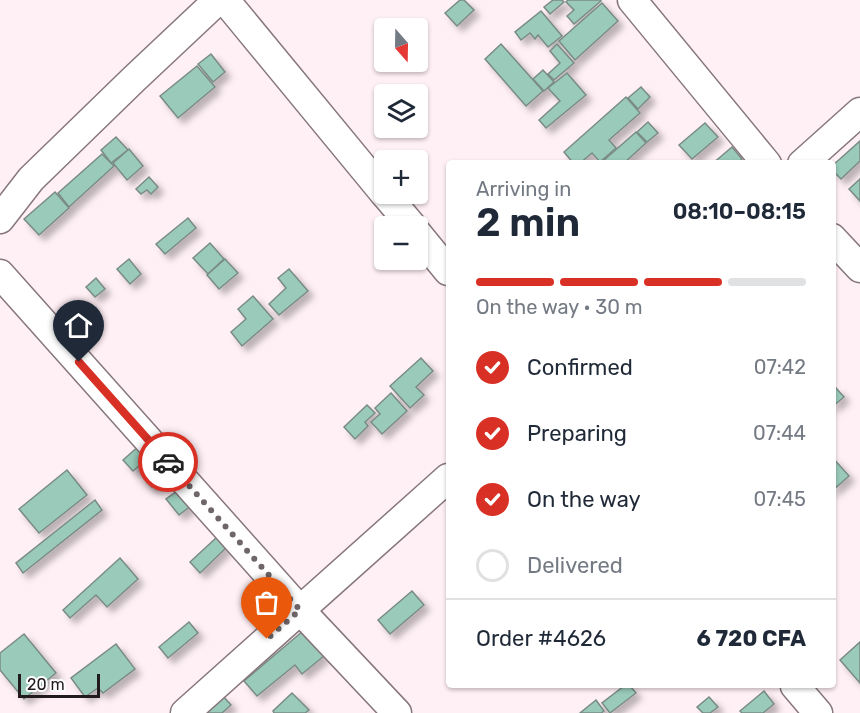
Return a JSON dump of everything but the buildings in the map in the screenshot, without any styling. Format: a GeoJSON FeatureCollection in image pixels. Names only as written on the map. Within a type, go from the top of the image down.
{"type":"FeatureCollection","features":[{"type":"Feature","properties":{"kind":"street"},"geometry":{"type":"LineString","coordinates":[[0,219],[31,179],[218,0]]}},
{"type":"Feature","properties":{"kind":"street"},"geometry":{"type":"LineString","coordinates":[[225,0],[374,181]]}},
{"type":"Feature","properties":{"kind":"street"},"geometry":{"type":"LineString","coordinates":[[632,0],[764,160]]}},
{"type":"Feature","properties":{"kind":"street"},"geometry":{"type":"LineString","coordinates":[[806,160],[860,112]]}},
{"type":"Feature","properties":{"kind":"street"},"geometry":{"type":"LineString","coordinates":[[393,204],[404,216]]}},
{"type":"Feature","properties":{"kind":"street"},"geometry":{"type":"LineString","coordinates":[[836,242],[860,268]]}},
{"type":"Feature","properties":{"kind":"street"},"geometry":{"type":"LineString","coordinates":[[428,246],[446,269]]}},
{"type":"Feature","properties":{"kind":"street"},"geometry":{"type":"LineString","coordinates":[[0,274],[300,610],[397,713]]}},
{"type":"Feature","properties":{"kind":"street"},"geometry":{"type":"LineString","coordinates":[[184,713],[446,480]]}},
{"type":"Feature","properties":{"kind":"street"},"geometry":{"type":"LineString","coordinates":[[797,688],[818,713]]}},
{"type":"Feature","properties":{"kind":"way so far"},"geometry":{"type":"LineString","coordinates":[[168,462],[300,610],[267,639]]}},
{"type":"Feature","properties":{"kind":"route"},"geometry":{"type":"LineString","coordinates":[[79,362],[168,462]]}}]}
